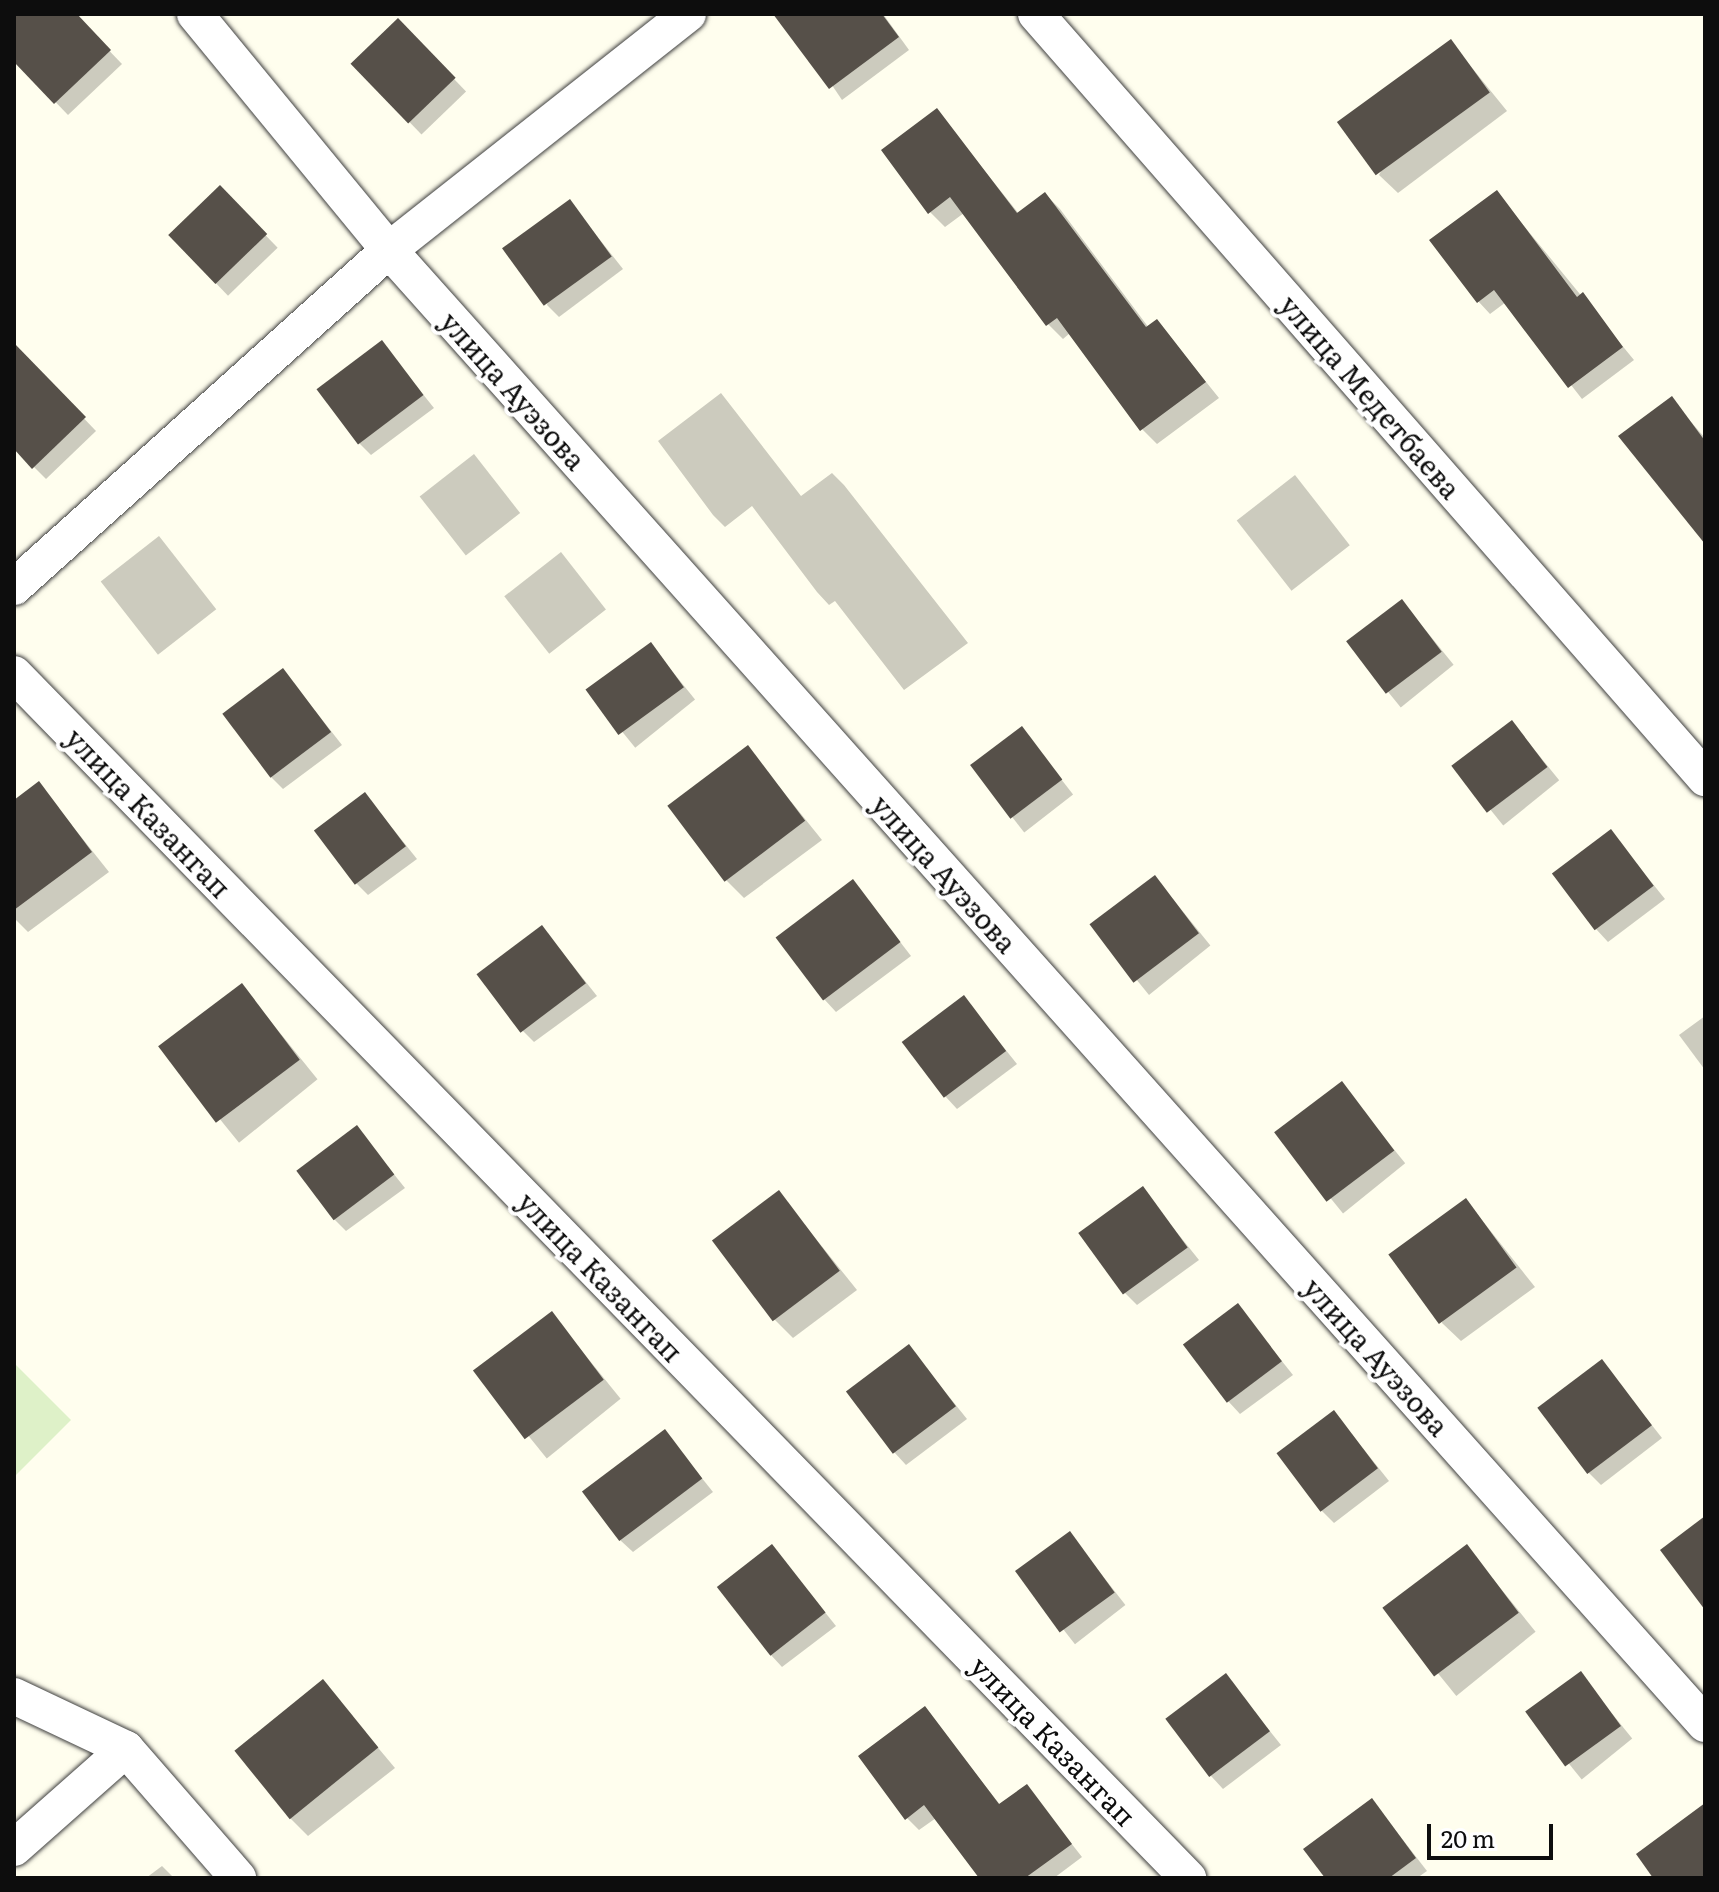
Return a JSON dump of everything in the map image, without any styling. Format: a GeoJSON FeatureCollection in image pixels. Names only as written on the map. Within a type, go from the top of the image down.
{"type":"FeatureCollection","features":[{"type":"Feature","properties":{"kind":"street","name":"улица Ауэзова"},"geometry":{"type":"LineString","coordinates":[[195,14],[389,250],[1705,1724]]}},
{"type":"Feature","properties":{"kind":"street"},"geometry":{"type":"LineString","coordinates":[[14,587],[389,250],[688,14]]}},
{"type":"Feature","properties":{"kind":"street","name":"улица Медетбаева"},"geometry":{"type":"LineString","coordinates":[[1036,14],[1705,778]]}},
{"type":"Feature","properties":{"kind":"street","name":"улица Казангап"},"geometry":{"type":"LineString","coordinates":[[14,674],[1188,1878]]}},
{"type":"Feature","properties":{"kind":"street"},"geometry":{"type":"LineString","coordinates":[[14,1696],[126,1749],[238,1878]]}},
{"type":"Feature","properties":{"kind":"street"},"geometry":{"type":"LineString","coordinates":[[14,1848],[126,1749]]}},
{"type":"Feature","properties":{"kind":"green space"},"geometry":{"type":"Polygon","coordinates":[[[14,1363],[71,1420],[14,1477],[14,1363]]]}},
{"type":"Feature","properties":{"kind":"building"},"geometry":{"type":"Polygon","coordinates":[[[14,14],[77,14],[111,50],[54,104],[14,62],[14,14]]]}},
{"type":"Feature","properties":{"kind":"building"},"geometry":{"type":"Polygon","coordinates":[[[773,14],[882,14],[899,37],[829,89],[773,14]]]}},
{"type":"Feature","properties":{"kind":"building"},"geometry":{"type":"Polygon","coordinates":[[[398,18],[456,78],[408,124],[351,64],[398,18]]]}},
{"type":"Feature","properties":{"kind":"building"},"geometry":{"type":"Polygon","coordinates":[[[1451,39],[1490,92],[1376,175],[1337,122],[1451,39]]]}},
{"type":"Feature","properties":{"kind":"building"},"geometry":{"type":"Polygon","coordinates":[[[937,108],[1017,213],[1045,192],[1146,327],[1157,319],[1206,382],[1140,431],[1057,318],[1046,326],[950,197],[928,214],[881,150],[937,108]]]}},
{"type":"Feature","properties":{"kind":"building"},"geometry":{"type":"Polygon","coordinates":[[[220,185],[267,234],[215,284],[168,235],[220,185]]]}},
{"type":"Feature","properties":{"kind":"building"},"geometry":{"type":"Polygon","coordinates":[[[1497,190],[1577,297],[1583,292],[1623,347],[1568,388],[1494,290],[1477,303],[1429,240],[1497,190]]]}},
{"type":"Feature","properties":{"kind":"building"},"geometry":{"type":"Polygon","coordinates":[[[570,199],[612,256],[544,306],[502,248],[570,199]]]}},
{"type":"Feature","properties":{"kind":"building"},"geometry":{"type":"Polygon","coordinates":[[[382,340],[424,395],[358,444],[317,389],[382,340]]]}},
{"type":"Feature","properties":{"kind":"building"},"geometry":{"type":"Polygon","coordinates":[[[14,343],[86,417],[32,469],[14,449],[14,343]]]}},
{"type":"Feature","properties":{"kind":"building"},"geometry":{"type":"Polygon","coordinates":[[[1672,396],[1705,441],[1705,544],[1618,436],[1672,396]]]}},
{"type":"Feature","properties":{"kind":"building"},"geometry":{"type":"Polygon","coordinates":[[[1402,599],[1442,652],[1386,694],[1346,641],[1402,599]]]}},
{"type":"Feature","properties":{"kind":"building"},"geometry":{"type":"Polygon","coordinates":[[[651,642],[684,687],[618,735],[585,690],[651,642]]]}},
{"type":"Feature","properties":{"kind":"building"},"geometry":{"type":"Polygon","coordinates":[[[283,668],[331,732],[270,778],[222,714],[283,668]]]}},
{"type":"Feature","properties":{"kind":"building"},"geometry":{"type":"Polygon","coordinates":[[[1512,720],[1548,767],[1487,813],[1451,766],[1512,720]]]}},
{"type":"Feature","properties":{"kind":"building"},"geometry":{"type":"Polygon","coordinates":[[[1022,726],[1062,780],[1010,819],[970,765],[1022,726]]]}},
{"type":"Feature","properties":{"kind":"building"},"geometry":{"type":"Polygon","coordinates":[[[748,745],[805,821],[725,882],[667,806],[748,745]]]}},
{"type":"Feature","properties":{"kind":"building"},"geometry":{"type":"Polygon","coordinates":[[[39,781],[92,852],[14,910],[14,800],[39,781]]]}},
{"type":"Feature","properties":{"kind":"building"},"geometry":{"type":"Polygon","coordinates":[[[365,792],[406,846],[355,885],[314,831],[365,792]]]}},
{"type":"Feature","properties":{"kind":"building"},"geometry":{"type":"Polygon","coordinates":[[[1611,829],[1654,886],[1595,930],[1552,874],[1611,829]]]}},
{"type":"Feature","properties":{"kind":"building"},"geometry":{"type":"Polygon","coordinates":[[[1155,875],[1199,933],[1133,983],[1090,924],[1155,875]]]}},
{"type":"Feature","properties":{"kind":"building"},"geometry":{"type":"Polygon","coordinates":[[[853,879],[901,942],[823,1000],[776,937],[853,879]]]}},
{"type":"Feature","properties":{"kind":"building"},"geometry":{"type":"Polygon","coordinates":[[[542,925],[586,983],[520,1033],[477,974],[542,925]]]}},
{"type":"Feature","properties":{"kind":"building"},"geometry":{"type":"Polygon","coordinates":[[[242,983],[300,1060],[216,1123],[158,1046],[242,983]]]}},
{"type":"Feature","properties":{"kind":"building"},"geometry":{"type":"Polygon","coordinates":[[[964,995],[1006,1051],[944,1098],[902,1042],[964,995]]]}},
{"type":"Feature","properties":{"kind":"building"},"geometry":{"type":"Polygon","coordinates":[[[1342,1081],[1394,1150],[1326,1202],[1274,1132],[1342,1081]]]}},
{"type":"Feature","properties":{"kind":"building"},"geometry":{"type":"Polygon","coordinates":[[[357,1125],[394,1175],[334,1220],[296,1171],[357,1125]]]}},
{"type":"Feature","properties":{"kind":"building"},"geometry":{"type":"Polygon","coordinates":[[[1143,1186],[1188,1247],[1123,1295],[1078,1233],[1143,1186]]]}},
{"type":"Feature","properties":{"kind":"building"},"geometry":{"type":"Polygon","coordinates":[[[779,1190],[840,1271],[773,1321],[712,1241],[779,1190]]]}},
{"type":"Feature","properties":{"kind":"building"},"geometry":{"type":"Polygon","coordinates":[[[1466,1198],[1517,1268],[1439,1324],[1388,1254],[1466,1198]]]}},
{"type":"Feature","properties":{"kind":"building"},"geometry":{"type":"Polygon","coordinates":[[[1238,1303],[1282,1361],[1227,1403],[1183,1345],[1238,1303]]]}},
{"type":"Feature","properties":{"kind":"building"},"geometry":{"type":"Polygon","coordinates":[[[552,1311],[604,1380],[525,1439],[473,1371],[552,1311]]]}},
{"type":"Feature","properties":{"kind":"building"},"geometry":{"type":"Polygon","coordinates":[[[909,1344],[956,1406],[893,1454],[846,1392],[909,1344]]]}},
{"type":"Feature","properties":{"kind":"building"},"geometry":{"type":"Polygon","coordinates":[[[1602,1359],[1652,1425],[1587,1474],[1537,1408],[1602,1359]]]}},
{"type":"Feature","properties":{"kind":"building"},"geometry":{"type":"Polygon","coordinates":[[[1334,1410],[1378,1468],[1320,1512],[1276,1453],[1334,1410]]]}},
{"type":"Feature","properties":{"kind":"building"},"geometry":{"type":"Polygon","coordinates":[[[665,1429],[702,1479],[619,1541],[582,1492],[665,1429]]]}},
{"type":"Feature","properties":{"kind":"building"},"geometry":{"type":"Polygon","coordinates":[[[1705,1516],[1705,1610],[1660,1550],[1705,1516]]]}},
{"type":"Feature","properties":{"kind":"building"},"geometry":{"type":"Polygon","coordinates":[[[1070,1531],[1115,1592],[1060,1632],[1015,1571],[1070,1531]]]}},
{"type":"Feature","properties":{"kind":"building"},"geometry":{"type":"Polygon","coordinates":[[[772,1544],[826,1613],[770,1656],[717,1587],[772,1544]]]}},
{"type":"Feature","properties":{"kind":"building"},"geometry":{"type":"Polygon","coordinates":[[[1467,1544],[1519,1613],[1434,1676],[1382,1608],[1467,1544]]]}},
{"type":"Feature","properties":{"kind":"building"},"geometry":{"type":"Polygon","coordinates":[[[1581,1671],[1621,1726],[1565,1767],[1525,1712],[1581,1671]]]}},
{"type":"Feature","properties":{"kind":"building"},"geometry":{"type":"Polygon","coordinates":[[[1226,1673],[1270,1731],[1209,1777],[1165,1719],[1226,1673]]]}},
{"type":"Feature","properties":{"kind":"building"},"geometry":{"type":"Polygon","coordinates":[[[323,1679],[378,1747],[290,1819],[234,1751],[323,1679]]]}},
{"type":"Feature","properties":{"kind":"building"},"geometry":{"type":"Polygon","coordinates":[[[925,1706],[999,1804],[1027,1784],[1072,1844],[1025,1878],[979,1878],[924,1805],[905,1820],[858,1756],[925,1706]]]}},
{"type":"Feature","properties":{"kind":"building"},"geometry":{"type":"Polygon","coordinates":[[[1372,1798],[1416,1858],[1389,1878],[1325,1878],[1303,1849],[1372,1798]]]}},
{"type":"Feature","properties":{"kind":"building"},"geometry":{"type":"Polygon","coordinates":[[[1705,1803],[1705,1878],[1653,1878],[1636,1854],[1705,1803]]]}}]}
